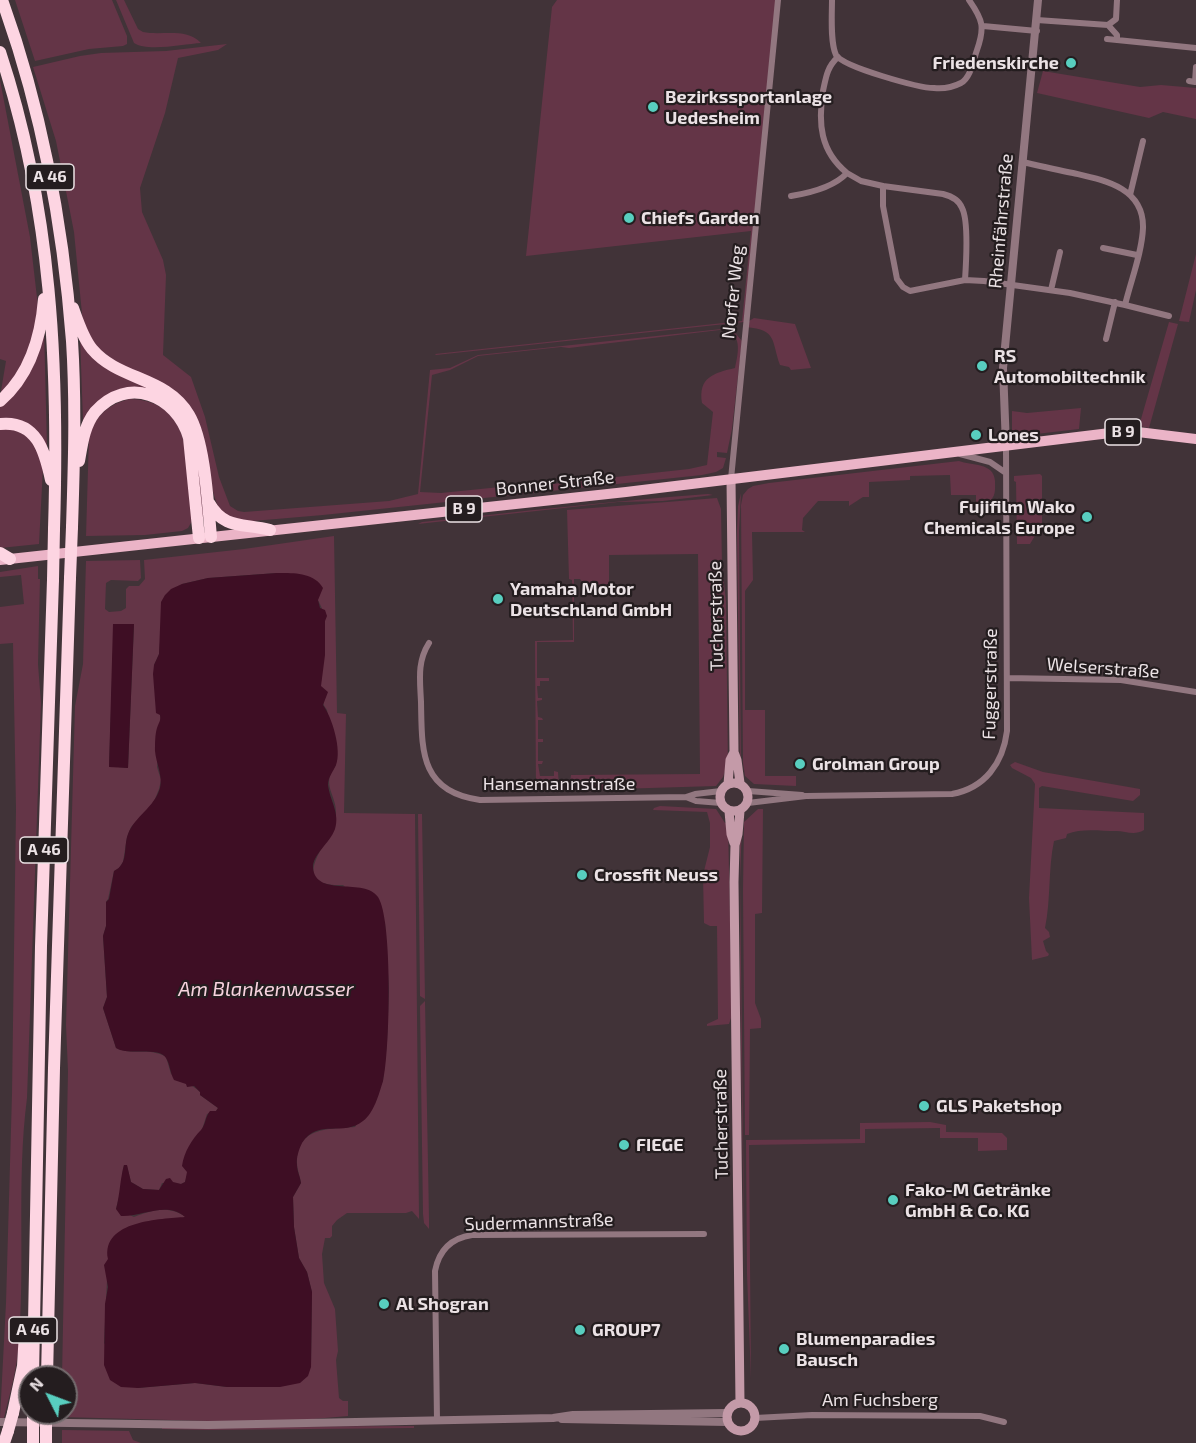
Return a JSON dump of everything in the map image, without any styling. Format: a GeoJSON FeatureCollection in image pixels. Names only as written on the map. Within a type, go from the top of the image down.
{"type":"FeatureCollection","features":[{"type":"Feature","properties":{"kind":"highway","name":"A 46"},"geometry":{"type":"LineString","coordinates":[[2,0],[42,138],[56,207],[72,343],[73,488],[54,1068],[47,1365]]}},
{"type":"Feature","properties":{"kind":"highway","name":"A 46"},"geometry":{"type":"LineString","coordinates":[[0,52],[31,170],[46,259],[54,344],[57,426],[41,946],[33,1365]]}},
{"type":"Feature","properties":{"kind":"highway"},"geometry":{"type":"LineString","coordinates":[[0,401],[22,376],[36,346],[43,313],[46,259]]}},
{"type":"Feature","properties":{"kind":"highway"},"geometry":{"type":"LineString","coordinates":[[66,281],[83,335],[95,352],[116,367],[166,390],[188,414],[198,435],[207,497],[205,538]]}},
{"type":"Feature","properties":{"kind":"highway"},"geometry":{"type":"LineString","coordinates":[[73,488],[83,436],[94,413],[105,403],[126,394],[156,397],[174,410],[187,430],[205,538]]}},
{"type":"Feature","properties":{"kind":"highway"},"geometry":{"type":"LineString","coordinates":[[0,424],[23,428],[37,439],[45,453],[55,499]]}},
{"type":"Feature","properties":{"kind":"highway"},"geometry":{"type":"LineString","coordinates":[[207,497],[215,513],[226,522],[270,530]]}},
{"type":"Feature","properties":{"kind":"highway"},"geometry":{"type":"LineString","coordinates":[[4,1443],[4,1426],[13,1413],[23,1366],[26,1319],[34,1284]]}},
{"type":"Feature","properties":{"kind":"main road","name":"B 9"},"geometry":{"type":"LineString","coordinates":[[1006,446],[1124,432],[1196,439]]}},
{"type":"Feature","properties":{"kind":"main road","name":"Bonner Straße"},"geometry":{"type":"LineString","coordinates":[[3,557],[205,538],[1006,446]]}},
{"type":"Feature","properties":{"kind":"main road","name":"Tucherstraße"},"geometry":{"type":"LineString","coordinates":[[731,479],[734,752],[738,760],[740,783]]}},
{"type":"Feature","properties":{"kind":"main road","name":"Tucherstraße"},"geometry":{"type":"LineString","coordinates":[[725,787],[730,760],[734,752]]}},
{"type":"Feature","properties":{"kind":"main road"},"geometry":{"type":"LineString","coordinates":[[740,783],[748,791],[748,803],[740,811],[729,810],[721,803],[725,787],[740,783]]}},
{"type":"Feature","properties":{"kind":"main road","name":"Tucherstraße"},"geometry":{"type":"LineString","coordinates":[[729,810],[731,834],[735,845]]}},
{"type":"Feature","properties":{"kind":"main road","name":"Tucherstraße"},"geometry":{"type":"LineString","coordinates":[[740,811],[735,845],[740,1403]]}},
{"type":"Feature","properties":{"kind":"main road"},"geometry":{"type":"LineString","coordinates":[[740,1403],[752,1408],[755,1418],[751,1427],[741,1436],[732,1429],[727,1418],[732,1406],[740,1403]]}},
{"type":"Feature","properties":{"kind":"street","name":"Norfer Weg"},"geometry":{"type":"LineString","coordinates":[[731,479],[778,0]]}},
{"type":"Feature","properties":{"kind":"street"},"geometry":{"type":"LineString","coordinates":[[832,0],[832,26],[835,51],[838,57],[857,67],[928,88],[945,88],[961,83],[967,77],[981,40],[983,26],[969,0]]}},
{"type":"Feature","properties":{"kind":"street","name":"Rheinfährstraße"},"geometry":{"type":"LineString","coordinates":[[1006,446],[1003,368],[1037,31],[1038,0]]}},
{"type":"Feature","properties":{"kind":"street"},"geometry":{"type":"LineString","coordinates":[[1037,20],[1108,25],[1116,19],[1117,0]]}},
{"type":"Feature","properties":{"kind":"street"},"geometry":{"type":"LineString","coordinates":[[1108,25],[1117,35],[1117,40]]}},
{"type":"Feature","properties":{"kind":"street"},"geometry":{"type":"LineString","coordinates":[[983,26],[1037,31]]}},
{"type":"Feature","properties":{"kind":"street"},"geometry":{"type":"LineString","coordinates":[[1107,39],[1196,48]]}},
{"type":"Feature","properties":{"kind":"street"},"geometry":{"type":"LineString","coordinates":[[838,57],[827,70],[820,114],[821,131],[826,147],[847,173],[861,181],[950,196],[961,206],[964,214],[966,257],[964,280]]}},
{"type":"Feature","properties":{"kind":"street"},"geometry":{"type":"LineString","coordinates":[[1189,81],[1195,82],[1196,67]]}},
{"type":"Feature","properties":{"kind":"street"},"geometry":{"type":"LineString","coordinates":[[1130,195],[1143,141]]}},
{"type":"Feature","properties":{"kind":"street"},"geometry":{"type":"LineString","coordinates":[[1023,162],[1106,181],[1120,187],[1130,195],[1138,208],[1142,223],[1125,305]]}},
{"type":"Feature","properties":{"kind":"street"},"geometry":{"type":"LineString","coordinates":[[791,196],[823,188],[840,180],[847,173]]}},
{"type":"Feature","properties":{"kind":"street"},"geometry":{"type":"LineString","coordinates":[[883,186],[883,206],[896,276],[903,287],[910,291],[964,280],[1051,290],[1115,302],[1169,316]]}},
{"type":"Feature","properties":{"kind":"street"},"geometry":{"type":"LineString","coordinates":[[1103,248],[1137,255]]}},
{"type":"Feature","properties":{"kind":"street"},"geometry":{"type":"LineString","coordinates":[[1051,290],[1060,252]]}},
{"type":"Feature","properties":{"kind":"street"},"geometry":{"type":"LineString","coordinates":[[1106,339],[1115,302]]}},
{"type":"Feature","properties":{"kind":"street","name":"Fuggerstraße"},"geometry":{"type":"LineString","coordinates":[[748,803],[806,796],[944,795],[963,792],[978,784],[994,768],[1003,751],[1006,731],[1006,446]]}},
{"type":"Feature","properties":{"kind":"street"},"geometry":{"type":"LineString","coordinates":[[953,452],[982,459],[998,466],[1006,473]]}},
{"type":"Feature","properties":{"kind":"street","name":"Hansemannstraße"},"geometry":{"type":"LineString","coordinates":[[429,643],[420,666],[422,750],[432,773],[451,791],[467,797],[487,800],[686,797],[725,787]]}},
{"type":"Feature","properties":{"kind":"street","name":"Welserstraße"},"geometry":{"type":"LineString","coordinates":[[1007,678],[1121,680],[1196,692]]}},
{"type":"Feature","properties":{"kind":"street","name":"Fuggerstraße"},"geometry":{"type":"LineString","coordinates":[[748,791],[796,793],[806,796]]}},
{"type":"Feature","properties":{"kind":"street","name":"Hansemannstraße"},"geometry":{"type":"LineString","coordinates":[[686,797],[696,801],[721,803]]}},
{"type":"Feature","properties":{"kind":"street","name":"Sudermannstraße"},"geometry":{"type":"LineString","coordinates":[[437,1420],[435,1271],[439,1257],[450,1244],[472,1235],[704,1234]]}},
{"type":"Feature","properties":{"kind":"street"},"geometry":{"type":"LineString","coordinates":[[4,1426],[208,1425],[553,1418],[573,1415],[727,1418]]}},
{"type":"Feature","properties":{"kind":"street","name":"Am Fuchsberg"},"geometry":{"type":"LineString","coordinates":[[755,1418],[812,1415],[980,1416],[1004,1422]]}},
{"type":"Feature","properties":{"kind":"shaded area"},"geometry":{"type":"Polygon","coordinates":[[[15,0],[112,0],[127,36],[127,44],[89,49],[35,61],[15,0]]]}},
{"type":"Feature","properties":{"kind":"shaded area"},"geometry":{"type":"Polygon","coordinates":[[[116,0],[124,0],[138,29],[143,32],[188,35],[201,43],[148,47],[134,43],[116,0]]]}},
{"type":"Feature","properties":{"kind":"shaded area","name":"Bezirkssportanlage Uedesheim"},"geometry":{"type":"Polygon","coordinates":[[[557,0],[776,0],[744,322],[436,355],[742,321],[751,231],[526,256],[552,7],[557,0]]]}},
{"type":"Feature","properties":{"kind":"shaded area"},"geometry":{"type":"Polygon","coordinates":[[[227,44],[218,50],[178,58],[165,113],[140,188],[142,212],[163,260],[166,275],[163,355],[191,377],[205,417],[219,477],[230,506],[244,512],[389,501],[418,494],[430,370],[450,368],[478,355],[731,328],[742,341],[727,453],[717,452],[717,457],[726,458],[723,468],[702,475],[323,515],[241,522],[221,512],[213,491],[200,426],[94,345],[83,324],[74,232],[56,141],[33,67],[101,53],[166,51],[227,44]],[[728,329],[569,348],[478,356],[450,370],[432,375],[420,492],[441,493],[543,485],[707,465],[713,412],[702,403],[701,394],[705,382],[714,374],[735,368],[738,347],[728,329]]]}},
{"type":"Feature","properties":{"kind":"shaded area"},"geometry":{"type":"Polygon","coordinates":[[[1043,71],[1140,87],[1161,85],[1196,88],[1196,119],[1163,112],[1149,118],[1037,93],[1043,71]]]}},
{"type":"Feature","properties":{"kind":"shaded area"},"geometry":{"type":"Polygon","coordinates":[[[0,80],[30,237],[39,315],[28,358],[0,397],[6,361],[0,359],[0,80]]]}},
{"type":"Feature","properties":{"kind":"shaded area"},"geometry":{"type":"Polygon","coordinates":[[[1196,254],[1196,290],[1189,322],[1179,321],[1196,254]]]}},
{"type":"Feature","properties":{"kind":"shaded area"},"geometry":{"type":"Polygon","coordinates":[[[754,318],[795,324],[811,368],[791,370],[789,367],[780,365],[772,338],[764,331],[746,327],[754,318]]]}},
{"type":"Feature","properties":{"kind":"shaded area"},"geometry":{"type":"Polygon","coordinates":[[[1169,322],[1178,324],[1149,428],[1139,426],[1169,322]]]}},
{"type":"Feature","properties":{"kind":"shaded area"},"geometry":{"type":"Polygon","coordinates":[[[44,327],[47,447],[0,421],[0,405],[44,327]]]}},
{"type":"Feature","properties":{"kind":"shaded area"},"geometry":{"type":"Polygon","coordinates":[[[80,336],[92,352],[106,364],[154,388],[168,397],[181,410],[195,438],[201,472],[204,519],[201,519],[199,481],[192,440],[186,422],[176,407],[161,396],[141,391],[123,392],[101,403],[83,422],[80,336]]]}},
{"type":"Feature","properties":{"kind":"shaded area"},"geometry":{"type":"Polygon","coordinates":[[[129,399],[151,403],[167,412],[177,425],[188,461],[192,521],[188,528],[182,531],[145,535],[86,536],[89,436],[95,422],[104,412],[115,404],[129,399]]]}},
{"type":"Feature","properties":{"kind":"shaded area"},"geometry":{"type":"Polygon","coordinates":[[[1081,408],[1079,429],[1036,434],[1012,432],[1012,411],[1027,413],[1081,408]]]}},
{"type":"Feature","properties":{"kind":"shaded area"},"geometry":{"type":"Polygon","coordinates":[[[0,428],[14,428],[35,441],[43,467],[39,544],[0,548],[0,428]]]}},
{"type":"Feature","properties":{"kind":"shaded area"},"geometry":{"type":"Polygon","coordinates":[[[959,461],[991,471],[994,475],[995,486],[991,500],[976,503],[976,495],[951,495],[950,475],[910,476],[910,480],[869,482],[869,497],[863,497],[849,506],[849,501],[818,501],[803,518],[802,530],[805,532],[752,532],[753,580],[745,591],[745,710],[765,710],[765,776],[796,776],[796,786],[754,784],[745,776],[743,763],[741,505],[743,495],[753,486],[769,483],[959,461]]]}},
{"type":"Feature","properties":{"kind":"shaded area"},"geometry":{"type":"Polygon","coordinates":[[[1040,474],[1042,476],[1042,524],[1030,544],[1017,544],[1014,476],[1040,474]]]}},
{"type":"Feature","properties":{"kind":"shaded area"},"geometry":{"type":"Polygon","coordinates":[[[741,493],[739,531],[740,770],[737,531],[741,493]]]}},
{"type":"Feature","properties":{"kind":"shaded area"},"geometry":{"type":"Polygon","coordinates":[[[713,495],[663,501],[618,502],[418,524],[565,507],[636,500],[713,495]]]}},
{"type":"Feature","properties":{"kind":"shaded area"},"geometry":{"type":"Polygon","coordinates":[[[717,498],[721,509],[722,566],[726,601],[728,770],[716,786],[583,790],[583,786],[577,787],[577,790],[569,789],[571,775],[700,774],[698,554],[609,555],[609,587],[586,587],[580,579],[574,579],[574,642],[537,642],[537,678],[549,678],[549,681],[540,681],[540,686],[537,686],[538,698],[542,698],[537,701],[538,717],[543,720],[538,720],[538,739],[543,739],[543,742],[538,742],[538,761],[543,761],[542,764],[538,764],[540,776],[554,776],[554,771],[558,772],[559,787],[557,790],[536,791],[535,641],[573,640],[567,510],[717,498]]]}},
{"type":"Feature","properties":{"kind":"shaded area"},"geometry":{"type":"Polygon","coordinates":[[[334,536],[337,713],[346,714],[344,813],[415,814],[419,1219],[412,1211],[406,1213],[347,1213],[332,1226],[332,1236],[325,1238],[322,1254],[324,1283],[335,1309],[339,1398],[348,1401],[348,1416],[290,1421],[78,1417],[78,1365],[62,1365],[68,1071],[66,1025],[75,706],[83,664],[86,561],[140,560],[141,578],[138,581],[111,580],[106,583],[105,609],[109,612],[126,608],[126,589],[129,586],[139,586],[145,579],[144,560],[334,536]],[[277,573],[208,578],[182,584],[161,632],[159,654],[154,665],[161,721],[157,767],[161,780],[153,804],[131,827],[123,862],[114,871],[106,902],[106,926],[103,936],[107,997],[103,1008],[116,1048],[154,1052],[166,1057],[171,1074],[197,1089],[200,1095],[218,1108],[207,1114],[185,1182],[181,1184],[162,1183],[159,1190],[143,1189],[131,1182],[127,1166],[124,1165],[116,1209],[134,1217],[147,1212],[167,1210],[186,1217],[108,1259],[104,1343],[137,1388],[195,1383],[227,1387],[311,1367],[312,1292],[307,1272],[299,1258],[294,1227],[293,1197],[301,1183],[297,1165],[298,1151],[302,1142],[316,1132],[355,1127],[383,1081],[389,990],[385,922],[343,885],[325,884],[316,878],[314,870],[316,859],[334,824],[336,807],[329,778],[336,765],[327,710],[322,701],[321,689],[325,644],[324,615],[319,602],[277,573]],[[114,624],[109,766],[128,768],[134,625],[114,624]]]}},
{"type":"Feature","properties":{"kind":"shaded area"},"geometry":{"type":"Polygon","coordinates":[[[38,566],[38,579],[40,579],[38,664],[41,703],[27,1098],[22,1161],[20,1319],[14,1377],[4,1418],[0,1418],[12,1094],[16,809],[13,643],[0,644],[0,607],[24,604],[21,575],[0,577],[0,572],[38,566]]]}},
{"type":"Feature","properties":{"kind":"shaded area"},"geometry":{"type":"Polygon","coordinates":[[[1015,762],[1043,772],[1140,789],[1140,795],[1133,801],[1042,786],[1039,788],[1039,808],[1144,813],[1144,830],[1140,832],[1078,831],[1067,834],[1066,838],[1054,841],[1045,928],[1050,937],[1043,941],[1049,954],[1032,960],[1029,898],[1035,784],[1031,778],[1012,768],[1010,765],[1015,762]]]}},
{"type":"Feature","properties":{"kind":"shaded area"},"geometry":{"type":"Polygon","coordinates":[[[660,806],[716,809],[725,823],[728,823],[732,1015],[729,1024],[707,1026],[718,1019],[717,926],[704,923],[703,875],[710,847],[710,823],[707,812],[653,810],[660,806]]]}},
{"type":"Feature","properties":{"kind":"shaded area"},"geometry":{"type":"Polygon","coordinates":[[[758,809],[763,809],[762,913],[755,914],[755,1003],[761,1019],[761,1028],[750,1029],[749,1135],[745,1135],[744,822],[758,809]]]}},
{"type":"Feature","properties":{"kind":"shaded area"},"geometry":{"type":"Polygon","coordinates":[[[418,814],[422,814],[425,999],[420,996],[418,814]]]}},
{"type":"Feature","properties":{"kind":"shaded area"},"geometry":{"type":"Polygon","coordinates":[[[740,823],[742,824],[740,880],[740,823]]]}},
{"type":"Feature","properties":{"kind":"shaded area"},"geometry":{"type":"Polygon","coordinates":[[[740,880],[745,1300],[740,976],[740,880]]]}},
{"type":"Feature","properties":{"kind":"shaded area"},"geometry":{"type":"Polygon","coordinates":[[[425,1001],[429,1229],[424,1223],[423,1214],[420,1006],[425,1001]]]}},
{"type":"Feature","properties":{"kind":"shaded area"},"geometry":{"type":"Polygon","coordinates":[[[930,1122],[946,1125],[946,1132],[1002,1133],[1007,1138],[1007,1150],[978,1151],[978,1138],[940,1138],[940,1128],[865,1129],[865,1143],[749,1145],[751,1379],[747,1274],[746,1140],[860,1139],[860,1123],[930,1122]]]}},
{"type":"Feature","properties":{"kind":"shaded area"},"geometry":{"type":"Polygon","coordinates":[[[414,1426],[414,1428],[162,1429],[162,1427],[414,1426]]]}},
{"type":"Feature","properties":{"kind":"shaded area"},"geometry":{"type":"Polygon","coordinates":[[[62,1430],[129,1431],[133,1440],[141,1443],[62,1443],[62,1430]]]}},
{"type":"Feature","properties":{"kind":"water","name":"Am Blankenwasser"},"geometry":{"type":"Polygon","coordinates":[[[277,573],[308,576],[323,588],[318,600],[320,608],[325,610],[327,616],[321,686],[328,692],[323,705],[333,725],[338,751],[338,759],[328,785],[336,812],[336,823],[333,834],[315,858],[313,868],[316,877],[323,882],[372,891],[378,897],[383,910],[389,987],[383,1081],[367,1118],[356,1126],[316,1131],[302,1143],[298,1154],[297,1167],[301,1183],[293,1197],[294,1227],[299,1258],[307,1272],[312,1292],[311,1367],[308,1376],[300,1383],[280,1387],[227,1387],[195,1383],[138,1388],[121,1387],[110,1380],[104,1365],[105,1304],[108,1287],[104,1265],[108,1259],[108,1246],[114,1236],[135,1224],[185,1217],[170,1210],[121,1216],[116,1209],[124,1165],[127,1165],[131,1182],[143,1189],[159,1190],[166,1179],[170,1178],[173,1182],[181,1184],[185,1182],[187,1172],[182,1166],[187,1151],[203,1128],[210,1111],[216,1111],[218,1108],[200,1095],[194,1086],[187,1087],[186,1084],[174,1080],[167,1060],[162,1054],[116,1048],[103,1008],[107,997],[103,936],[106,926],[106,902],[109,899],[114,871],[124,860],[128,834],[157,795],[161,783],[155,751],[160,715],[156,713],[153,674],[159,654],[161,602],[171,589],[182,584],[208,578],[277,573]]]}},
{"type":"Feature","properties":{"kind":"water"},"geometry":{"type":"Polygon","coordinates":[[[113,624],[134,624],[128,768],[109,767],[113,624]]]}},
{"type":"Feature","properties":{"kind":"place","name":"Friedenskirche"},"geometry":{"type":"Point","coordinates":[1071,63]}},
{"type":"Feature","properties":{"kind":"place","name":"Bezirkssportanlage Uedesheim"},"geometry":{"type":"Point","coordinates":[653,107]}},
{"type":"Feature","properties":{"kind":"place","name":"Chiefs Garden"},"geometry":{"type":"Point","coordinates":[629,218]}},
{"type":"Feature","properties":{"kind":"place","name":"RS Automobiltechnik"},"geometry":{"type":"Point","coordinates":[982,366]}},
{"type":"Feature","properties":{"kind":"place","name":"Lones"},"geometry":{"type":"Point","coordinates":[976,435]}},
{"type":"Feature","properties":{"kind":"place","name":"Fujifilm Wako Chemicals Europe"},"geometry":{"type":"Point","coordinates":[1087,517]}},
{"type":"Feature","properties":{"kind":"place","name":"Yamaha Motor Deutschland GmbH"},"geometry":{"type":"Point","coordinates":[498,599]}},
{"type":"Feature","properties":{"kind":"place","name":"Grolman Group"},"geometry":{"type":"Point","coordinates":[800,764]}},
{"type":"Feature","properties":{"kind":"place","name":"Crossfit Neuss"},"geometry":{"type":"Point","coordinates":[582,875]}},
{"type":"Feature","properties":{"kind":"place","name":"GLS Paketshop"},"geometry":{"type":"Point","coordinates":[924,1106]}},
{"type":"Feature","properties":{"kind":"place","name":"FIEGE"},"geometry":{"type":"Point","coordinates":[624,1145]}},
{"type":"Feature","properties":{"kind":"place","name":"Fako-M Getränke GmbH & Co. KG"},"geometry":{"type":"Point","coordinates":[893,1200]}},
{"type":"Feature","properties":{"kind":"place","name":"Al Shogran"},"geometry":{"type":"Point","coordinates":[384,1304]}},
{"type":"Feature","properties":{"kind":"place","name":"GROUP7"},"geometry":{"type":"Point","coordinates":[580,1330]}},
{"type":"Feature","properties":{"kind":"place","name":"Blumenparadies Bausch"},"geometry":{"type":"Point","coordinates":[784,1349]}}]}
